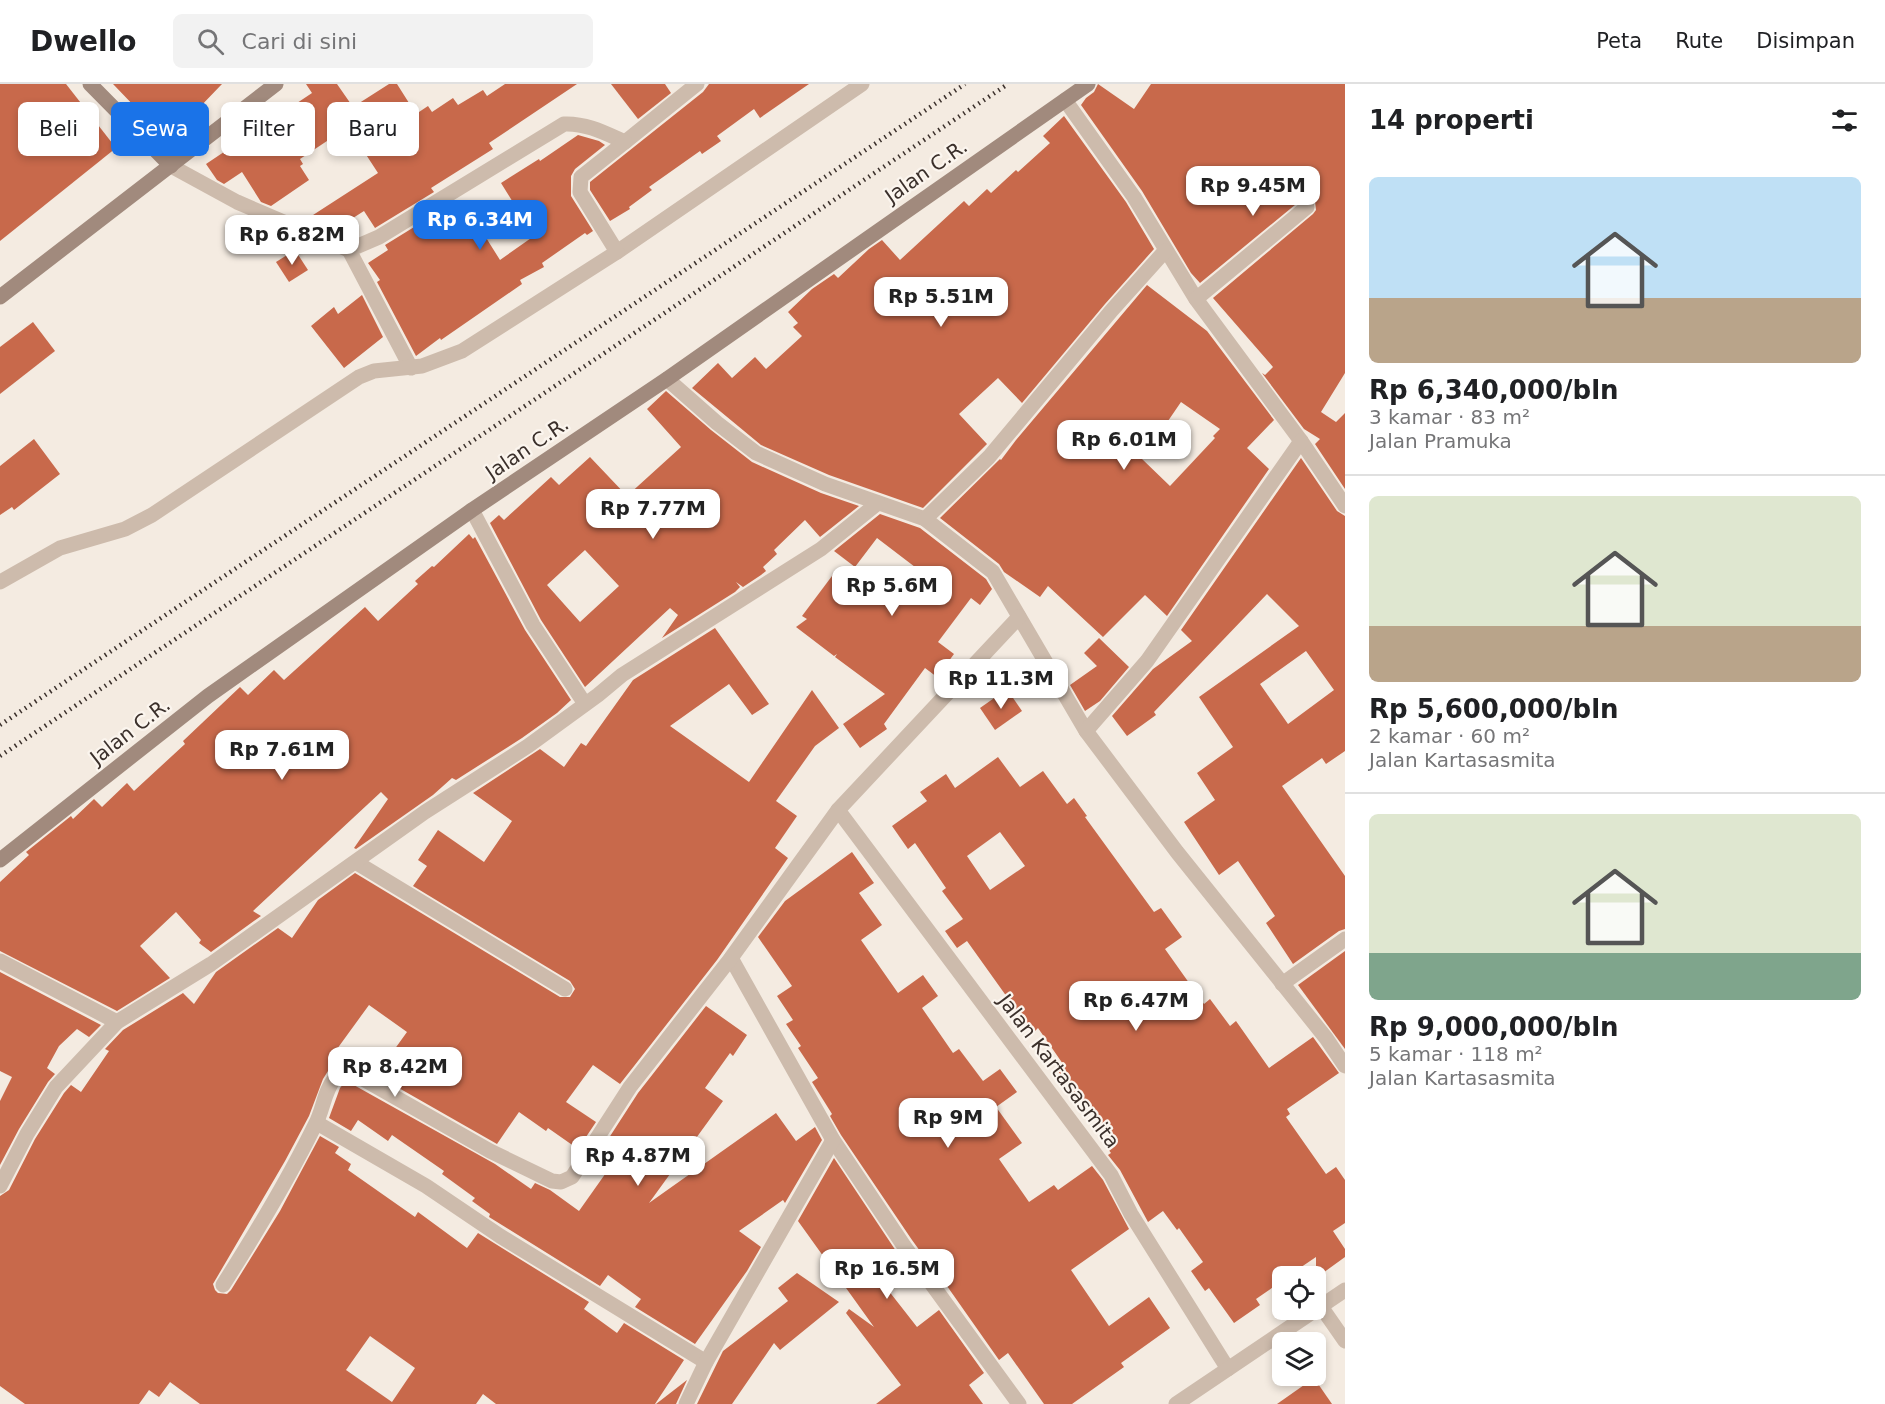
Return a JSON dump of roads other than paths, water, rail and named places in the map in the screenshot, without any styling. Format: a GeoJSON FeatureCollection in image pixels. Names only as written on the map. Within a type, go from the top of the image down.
{"type":"FeatureCollection","features":[{"type":"Feature","properties":{"kind":"street"},"geometry":{"type":"LineString","coordinates":[[90,84],[171,166],[237,202],[349,250],[411,368]]}},
{"type":"Feature","properties":{"kind":"street"},"geometry":{"type":"LineString","coordinates":[[0,297],[276,84]]}},
{"type":"Feature","properties":{"kind":"street"},"geometry":{"type":"LineString","coordinates":[[617,252],[580,192],[580,177],[697,84]]}},
{"type":"Feature","properties":{"kind":"street"},"geometry":{"type":"LineString","coordinates":[[0,582],[60,548],[125,529],[152,515],[359,377],[374,371],[422,366],[462,351],[617,252],[862,84]]}},
{"type":"Feature","properties":{"kind":"street","name":"Jalan C.R."},"geometry":{"type":"LineString","coordinates":[[0,860],[208,696],[472,510],[667,379],[1088,84]]}},
{"type":"Feature","properties":{"kind":"street"},"geometry":{"type":"LineString","coordinates":[[1065,100],[1134,197],[1196,299],[1301,441],[1345,506]]}},
{"type":"Feature","properties":{"kind":"street"},"geometry":{"type":"LineString","coordinates":[[349,250],[379,237],[564,124],[576,123],[590,127],[625,142]]}},
{"type":"Feature","properties":{"kind":"street"},"geometry":{"type":"LineString","coordinates":[[1196,299],[1307,207]]}},
{"type":"Feature","properties":{"kind":"street"},"geometry":{"type":"LineString","coordinates":[[924,519],[989,456],[1165,251]]}},
{"type":"Feature","properties":{"kind":"street"},"geometry":{"type":"LineString","coordinates":[[667,379],[717,423],[756,453],[825,484],[924,519],[993,572],[1086,730],[1177,852],[1326,1038],[1345,1066]]}},
{"type":"Feature","properties":{"kind":"street"},"geometry":{"type":"LineString","coordinates":[[1086,730],[1147,661],[1301,441]]}},
{"type":"Feature","properties":{"kind":"street"},"geometry":{"type":"LineString","coordinates":[[0,1186],[27,1134],[56,1087],[117,1022],[211,964],[357,863],[426,812],[528,746],[622,675],[821,549],[878,503]]}},
{"type":"Feature","properties":{"kind":"street"},"geometry":{"type":"LineString","coordinates":[[472,510],[533,625],[585,704]]}},
{"type":"Feature","properties":{"kind":"street"},"geometry":{"type":"LineString","coordinates":[[223,1285],[251,1242],[317,1123],[331,1083],[343,1073],[356,1076],[490,1150],[552,1180],[561,1182],[572,1177],[630,1087],[731,958],[838,810],[1019,617]]}},
{"type":"Feature","properties":{"kind":"street","name":"Jalan Kartasasmita"},"geometry":{"type":"LineString","coordinates":[[838,810],[1111,1176],[1131,1214],[1228,1369]]}},
{"type":"Feature","properties":{"kind":"street"},"geometry":{"type":"LineString","coordinates":[[357,863],[565,989]]}},
{"type":"Feature","properties":{"kind":"street"},"geometry":{"type":"LineString","coordinates":[[1282,984],[1345,939]]}},
{"type":"Feature","properties":{"kind":"street"},"geometry":{"type":"LineString","coordinates":[[731,958],[833,1140],[904,1246],[1020,1404]]}},
{"type":"Feature","properties":{"kind":"street"},"geometry":{"type":"LineString","coordinates":[[0,961],[117,1022]]}},
{"type":"Feature","properties":{"kind":"street"},"geometry":{"type":"LineString","coordinates":[[317,1123],[426,1186],[500,1236],[706,1362]]}},
{"type":"Feature","properties":{"kind":"street"},"geometry":{"type":"LineString","coordinates":[[686,1404],[706,1362],[833,1140]]}},
{"type":"Feature","properties":{"kind":"street"},"geometry":{"type":"LineString","coordinates":[[1326,1305],[1345,1290]]}},
{"type":"Feature","properties":{"kind":"street"},"geometry":{"type":"LineString","coordinates":[[1326,1314],[1345,1341]]}},
{"type":"Feature","properties":{"kind":"street"},"geometry":{"type":"LineString","coordinates":[[1176,1404],[1304,1320]]}},
{"type":"Feature","properties":{"kind":"railway"},"geometry":{"type":"LineString","coordinates":[[0,725],[965,84]]}},
{"type":"Feature","properties":{"kind":"railway"},"geometry":{"type":"LineString","coordinates":[[0,756],[1008,84]]}}]}
